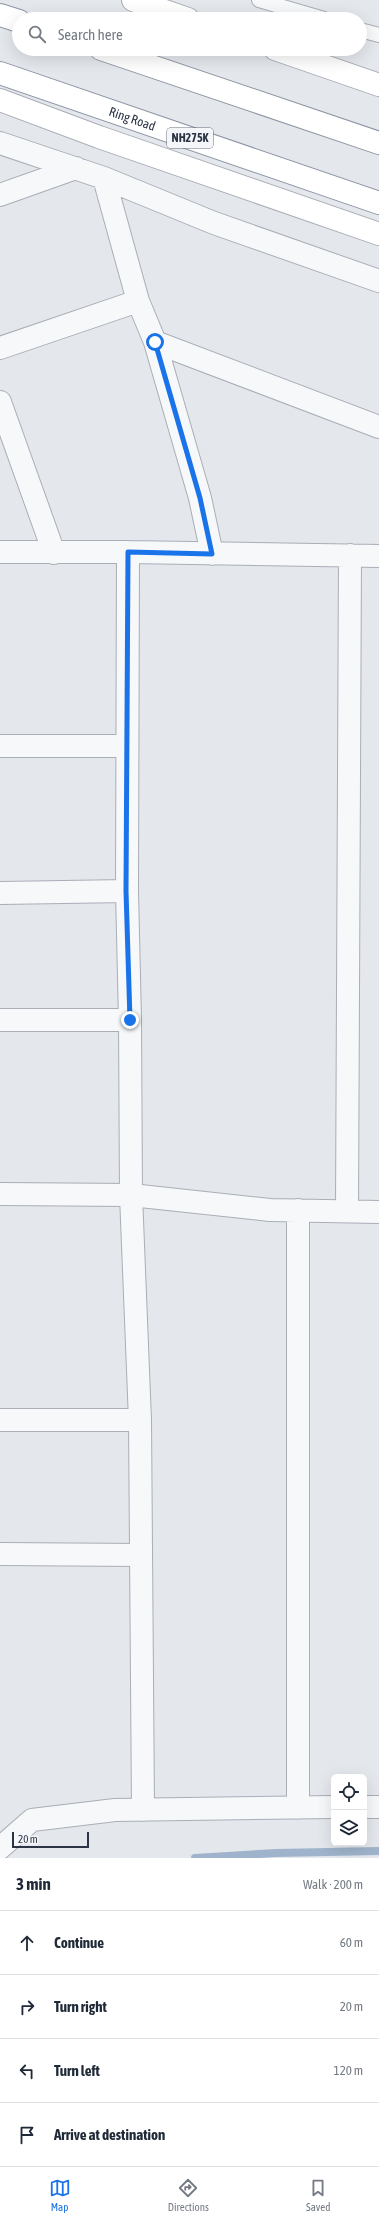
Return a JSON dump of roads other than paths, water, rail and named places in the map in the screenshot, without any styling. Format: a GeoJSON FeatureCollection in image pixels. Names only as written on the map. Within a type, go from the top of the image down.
{"type":"FeatureCollection","features":[{"type":"Feature","properties":{"kind":"main road"},"geometry":{"type":"LineString","coordinates":[[133,0],[168,12]]}},
{"type":"Feature","properties":{"kind":"main road"},"geometry":{"type":"LineString","coordinates":[[0,15],[12,19]]}},
{"type":"Feature","properties":{"kind":"main road"},"geometry":{"type":"LineString","coordinates":[[122,56],[379,143]]}},
{"type":"Feature","properties":{"kind":"main road"},"geometry":{"type":"LineString","coordinates":[[295,56],[378,83]]}},
{"type":"Feature","properties":{"kind":"main road","name":"Ring Road"},"geometry":{"type":"LineString","coordinates":[[0,73],[379,203]]}},
{"type":"Feature","properties":{"kind":"main road"},"geometry":{"type":"LineString","coordinates":[[0,100],[99,138],[379,234]]}},
{"type":"Feature","properties":{"kind":"street"},"geometry":{"type":"LineString","coordinates":[[0,143],[104,178],[214,223],[379,282]]}},
{"type":"Feature","properties":{"kind":"street"},"geometry":{"type":"LineString","coordinates":[[0,195],[76,168]]}},
{"type":"Feature","properties":{"kind":"street"},"geometry":{"type":"LineString","coordinates":[[104,178],[138,301],[155,342],[200,498],[212,554]]}},
{"type":"Feature","properties":{"kind":"street"},"geometry":{"type":"LineString","coordinates":[[0,348],[138,301]]}},
{"type":"Feature","properties":{"kind":"street"},"geometry":{"type":"LineString","coordinates":[[155,342],[379,427]]}},
{"type":"Feature","properties":{"kind":"street"},"geometry":{"type":"LineString","coordinates":[[0,402],[54,553]]}},
{"type":"Feature","properties":{"kind":"street"},"geometry":{"type":"LineString","coordinates":[[0,552],[128,552],[379,556]]}},
{"type":"Feature","properties":{"kind":"street"},"geometry":{"type":"LineString","coordinates":[[128,552],[126,891],[130,1020],[131,1195],[140,1420],[143,1810]]}},
{"type":"Feature","properties":{"kind":"street"},"geometry":{"type":"LineString","coordinates":[[347,1211],[350,555]]}},
{"type":"Feature","properties":{"kind":"street"},"geometry":{"type":"LineString","coordinates":[[0,746],[126,746]]}},
{"type":"Feature","properties":{"kind":"street"},"geometry":{"type":"LineString","coordinates":[[0,893],[126,891]]}},
{"type":"Feature","properties":{"kind":"street"},"geometry":{"type":"LineString","coordinates":[[0,1020],[130,1020]]}},
{"type":"Feature","properties":{"kind":"street"},"geometry":{"type":"LineString","coordinates":[[0,1194],[131,1195],[270,1210],[379,1212]]}},
{"type":"Feature","properties":{"kind":"street"},"geometry":{"type":"LineString","coordinates":[[298,1210],[298,1808]]}},
{"type":"Feature","properties":{"kind":"street"},"geometry":{"type":"LineString","coordinates":[[0,1420],[140,1420]]}},
{"type":"Feature","properties":{"kind":"street"},"geometry":{"type":"LineString","coordinates":[[0,1554],[141,1555]]}},
{"type":"Feature","properties":{"kind":"street"},"geometry":{"type":"LineString","coordinates":[[0,1848],[32,1820],[115,1810],[331,1807]]}},
{"type":"Feature","properties":{"kind":"street"},"geometry":{"type":"LineString","coordinates":[[367,1807],[379,1807]]}},
{"type":"Feature","properties":{"kind":"lane"},"geometry":{"type":"LineString","coordinates":[[259,0],[300,12]]}},
{"type":"Feature","properties":{"kind":"lane"},"geometry":{"type":"LineString","coordinates":[[367,32],[379,35]]}},
{"type":"Feature","properties":{"kind":"waterway"},"geometry":{"type":"LineString","coordinates":[[195,1858],[276,1853],[379,1851]]}}]}
